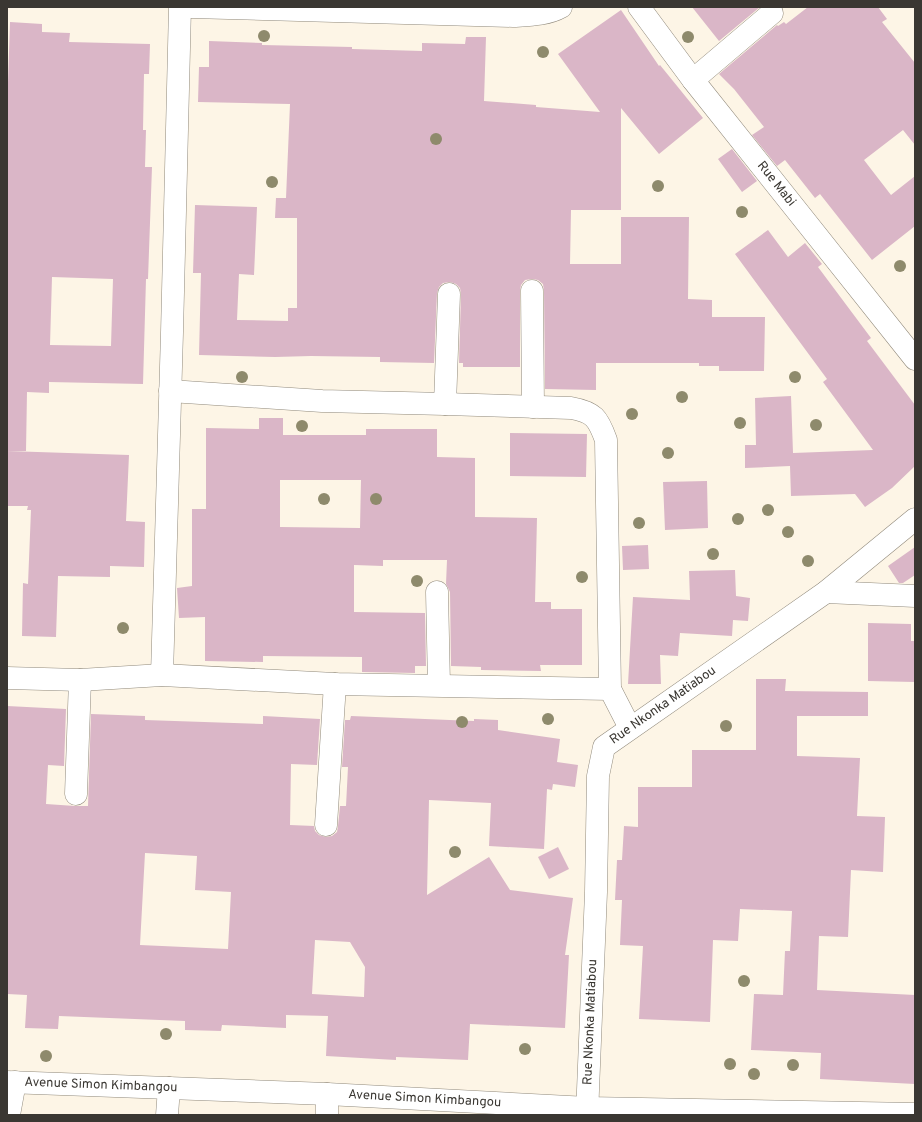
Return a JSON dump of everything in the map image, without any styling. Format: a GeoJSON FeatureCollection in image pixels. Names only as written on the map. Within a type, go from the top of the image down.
{"type":"FeatureCollection","features":[{"type":"Feature","properties":{"kind":"street"},"geometry":{"type":"LineString","coordinates":[[162,675],[176,238],[180,7]]}},
{"type":"Feature","properties":{"kind":"street"},"geometry":{"type":"LineString","coordinates":[[191,7],[513,16],[538,14],[561,7]]}},
{"type":"Feature","properties":{"kind":"street","name":"Rue Mabi"},"geometry":{"type":"LineString","coordinates":[[646,9],[693,80],[915,359]]}},
{"type":"Feature","properties":{"kind":"street"},"geometry":{"type":"LineString","coordinates":[[693,80],[772,13]]}},
{"type":"Feature","properties":{"kind":"street"},"geometry":{"type":"LineString","coordinates":[[532,291],[533,407]]}},
{"type":"Feature","properties":{"kind":"street"},"geometry":{"type":"LineString","coordinates":[[445,404],[449,294]]}},
{"type":"Feature","properties":{"kind":"street"},"geometry":{"type":"LineString","coordinates":[[170,391],[322,401],[571,408],[584,410],[593,416],[600,425],[606,440],[610,689],[630,728]]}},
{"type":"Feature","properties":{"kind":"street","name":"Rue Nkonka Matiabou"},"geometry":{"type":"LineString","coordinates":[[588,1112],[596,892],[598,776],[604,747],[826,592],[915,519]]}},
{"type":"Feature","properties":{"kind":"street"},"geometry":{"type":"LineString","coordinates":[[437,592],[439,686]]}},
{"type":"Feature","properties":{"kind":"street"},"geometry":{"type":"LineString","coordinates":[[826,592],[915,596]]}},
{"type":"Feature","properties":{"kind":"street"},"geometry":{"type":"LineString","coordinates":[[7,678],[80,680],[162,675],[335,684],[610,689]]}},
{"type":"Feature","properties":{"kind":"street"},"geometry":{"type":"LineString","coordinates":[[76,794],[80,680]]}},
{"type":"Feature","properties":{"kind":"street"},"geometry":{"type":"LineString","coordinates":[[326,825],[335,684]]}},
{"type":"Feature","properties":{"kind":"street"},"geometry":{"type":"LineString","coordinates":[[9,1115],[11,1082]]}},
{"type":"Feature","properties":{"kind":"street","name":"Avenue Simon Kimbangou"},"geometry":{"type":"LineString","coordinates":[[11,1082],[169,1088],[327,1105],[588,1112],[915,1114]]}},
{"type":"Feature","properties":{"kind":"street"},"geometry":{"type":"LineString","coordinates":[[167,1115],[169,1088]]}},
{"type":"Feature","properties":{"kind":"building"},"geometry":{"type":"Polygon","coordinates":[[[692,7],[760,7],[719,41],[692,7]]]}},
{"type":"Feature","properties":{"kind":"building"},"geometry":{"type":"Polygon","coordinates":[[[808,7],[878,7],[887,19],[882,22],[915,63],[915,145],[903,130],[864,160],[891,195],[915,176],[915,226],[872,260],[820,194],[815,198],[785,160],[777,166],[752,135],[764,127],[734,89],[719,74],[777,25],[778,26],[784,22],[786,24],[808,7]]]}},
{"type":"Feature","properties":{"kind":"building"},"geometry":{"type":"Polygon","coordinates":[[[621,10],[659,66],[660,65],[703,118],[659,154],[621,108],[621,210],[571,210],[570,264],[621,264],[621,217],[689,217],[688,299],[712,300],[712,317],[765,317],[764,371],[719,371],[719,366],[699,366],[699,363],[596,363],[596,390],[545,389],[544,291],[543,284],[538,280],[532,279],[525,280],[521,285],[520,291],[520,367],[463,367],[463,363],[459,363],[461,294],[460,288],[456,284],[450,282],[443,283],[439,287],[437,293],[434,363],[380,362],[380,357],[199,355],[201,273],[193,273],[195,205],[257,207],[254,275],[239,274],[237,320],[288,321],[288,308],[297,308],[297,218],[275,218],[276,198],[286,198],[290,104],[198,102],[199,67],[209,67],[209,41],[262,43],[262,45],[352,47],[352,49],[422,51],[422,43],[465,44],[466,37],[486,37],[484,101],[600,112],[558,54],[621,10]]]}},
{"type":"Feature","properties":{"kind":"building"},"geometry":{"type":"Polygon","coordinates":[[[10,22],[42,24],[42,32],[70,33],[69,42],[150,44],[149,74],[144,74],[143,130],[146,130],[145,167],[152,167],[148,279],[146,279],[143,384],[49,382],[49,393],[27,392],[26,451],[7,451],[7,113],[10,22]],[[52,277],[50,345],[111,346],[113,279],[52,277]]]}},
{"type":"Feature","properties":{"kind":"building"},"geometry":{"type":"Polygon","coordinates":[[[732,149],[757,181],[742,192],[718,159],[732,149]]]}},
{"type":"Feature","properties":{"kind":"building"},"geometry":{"type":"Polygon","coordinates":[[[768,230],[788,257],[805,243],[822,264],[818,267],[871,338],[867,341],[915,405],[915,466],[892,488],[865,507],[855,494],[791,496],[790,466],[745,468],[745,445],[756,445],[755,398],[791,396],[793,453],[873,450],[823,382],[827,379],[735,254],[768,230]]]}},
{"type":"Feature","properties":{"kind":"building"},"geometry":{"type":"Polygon","coordinates":[[[259,418],[283,418],[283,435],[366,435],[366,429],[437,429],[437,457],[475,458],[475,517],[537,518],[535,602],[551,602],[551,609],[582,609],[582,665],[540,665],[541,671],[481,670],[481,667],[451,666],[450,592],[446,584],[447,560],[383,560],[383,566],[354,565],[354,612],[425,613],[426,666],[415,666],[415,673],[362,672],[362,657],[263,656],[263,662],[205,661],[205,617],[179,618],[177,588],[192,586],[192,509],[206,509],[206,428],[259,429],[259,418]],[[280,480],[280,527],[360,528],[361,480],[280,480]]]}},
{"type":"Feature","properties":{"kind":"building"},"geometry":{"type":"Polygon","coordinates":[[[510,433],[587,434],[586,477],[510,476],[510,433]]]}},
{"type":"Feature","properties":{"kind":"building"},"geometry":{"type":"Polygon","coordinates":[[[7,451],[129,455],[126,521],[145,522],[144,567],[110,566],[110,577],[58,576],[56,637],[22,636],[23,583],[28,584],[31,510],[27,510],[28,506],[7,506],[7,451]]]}},
{"type":"Feature","properties":{"kind":"building"},"geometry":{"type":"Polygon","coordinates":[[[707,481],[708,528],[665,530],[663,482],[707,481]]]}},
{"type":"Feature","properties":{"kind":"building"},"geometry":{"type":"Polygon","coordinates":[[[648,545],[649,569],[623,570],[622,546],[648,545]]]}},
{"type":"Feature","properties":{"kind":"building"},"geometry":{"type":"Polygon","coordinates":[[[915,547],[915,575],[903,583],[899,583],[888,566],[915,547]]]}},
{"type":"Feature","properties":{"kind":"building"},"geometry":{"type":"Polygon","coordinates":[[[735,570],[736,596],[750,598],[748,621],[733,620],[732,636],[680,633],[678,656],[660,655],[661,684],[628,684],[633,597],[690,600],[689,571],[735,570]]]}},
{"type":"Feature","properties":{"kind":"building"},"geometry":{"type":"Polygon","coordinates":[[[868,623],[911,624],[911,641],[915,641],[915,682],[868,681],[868,623]]]}},
{"type":"Feature","properties":{"kind":"building"},"geometry":{"type":"Polygon","coordinates":[[[756,679],[786,679],[785,691],[868,692],[868,716],[797,716],[797,756],[860,758],[857,816],[885,817],[883,872],[851,870],[848,937],[819,936],[817,990],[915,995],[915,1084],[820,1079],[821,1053],[751,1050],[754,994],[783,995],[785,951],[790,951],[792,911],[740,909],[738,941],[713,940],[710,1022],[639,1019],[643,946],[620,945],[622,900],[615,900],[617,860],[622,860],[624,826],[638,827],[638,787],[692,787],[692,750],[756,750],[756,679]]]}},
{"type":"Feature","properties":{"kind":"building"},"geometry":{"type":"Polygon","coordinates":[[[7,706],[66,709],[64,766],[48,765],[46,804],[75,806],[88,806],[91,714],[145,716],[145,720],[263,724],[263,716],[320,719],[317,765],[291,764],[290,825],[314,826],[315,831],[319,835],[326,837],[332,836],[337,832],[340,806],[346,806],[348,767],[342,767],[345,720],[350,720],[351,716],[474,721],[474,719],[498,720],[498,730],[560,739],[557,762],[578,765],[575,787],[553,784],[552,790],[547,789],[544,849],[489,846],[491,803],[429,800],[427,895],[489,857],[510,890],[573,898],[565,955],[569,955],[565,1028],[470,1024],[468,1060],[396,1057],[396,1060],[326,1056],[328,1016],[286,1015],[286,1028],[222,1025],[221,1031],[185,1030],[185,1021],[59,1016],[58,1029],[25,1028],[27,995],[7,994],[7,706]],[[145,853],[140,945],[228,949],[231,892],[195,890],[197,856],[145,853]],[[315,940],[312,994],[364,997],[365,967],[350,942],[315,940]]]}},
{"type":"Feature","properties":{"kind":"building"},"geometry":{"type":"Polygon","coordinates":[[[558,847],[569,869],[549,879],[538,857],[558,847]]]}}]}
